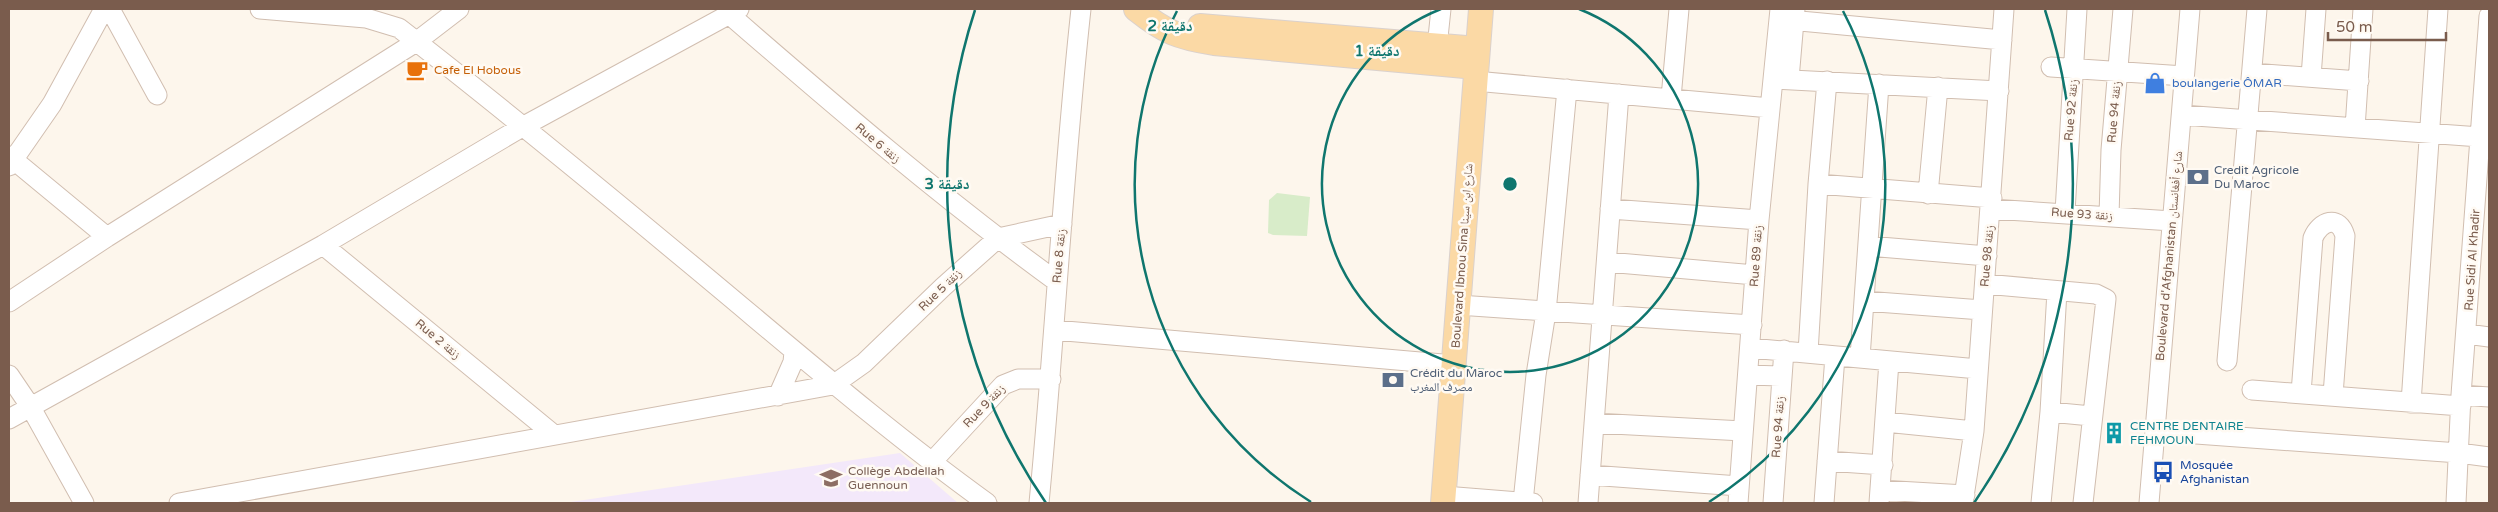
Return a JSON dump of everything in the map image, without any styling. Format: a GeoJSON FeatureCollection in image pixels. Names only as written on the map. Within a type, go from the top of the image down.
{"type":"FeatureCollection","features":[{"type":"Feature","properties":{"kind":"main road"},"geometry":{"type":"LineString","coordinates":[[1136,9],[1164,30],[1189,39],[1476,66]]}},
{"type":"Feature","properties":{"kind":"main road"},"geometry":{"type":"LineString","coordinates":[[1161,9],[1178,20],[1194,26],[1437,47],[1476,66]]}},
{"type":"Feature","properties":{"kind":"main road","name":"Boulevard Ibnou Sina شارع ابن سينا"},"geometry":{"type":"LineString","coordinates":[[1444,499],[1481,9]]}},
{"type":"Feature","properties":{"kind":"street"},"geometry":{"type":"LineString","coordinates":[[104,9],[52,104],[10,161],[107,237]]}},
{"type":"Feature","properties":{"kind":"street"},"geometry":{"type":"LineString","coordinates":[[110,9],[157,95]]}},
{"type":"Feature","properties":{"kind":"street"},"geometry":{"type":"LineString","coordinates":[[260,9],[366,18],[398,28],[689,262],[833,385],[931,463],[987,503]]}},
{"type":"Feature","properties":{"kind":"street"},"geometry":{"type":"LineString","coordinates":[[9,302],[107,237],[416,42],[459,9]]}},
{"type":"Feature","properties":{"kind":"street","name":"Rue 8 زنقة"},"geometry":{"type":"LineString","coordinates":[[1039,503],[1051,379],[1056,281],[1081,9]]}},
{"type":"Feature","properties":{"kind":"street"},"geometry":{"type":"LineString","coordinates":[[1437,47],[1441,9]]}},
{"type":"Feature","properties":{"kind":"street"},"geometry":{"type":"LineString","coordinates":[[1671,98],[1679,9]]}},
{"type":"Feature","properties":{"kind":"street","name":"Rue 98 زنقة"},"geometry":{"type":"LineString","coordinates":[[1964,499],[1974,432],[2004,9]]}},
{"type":"Feature","properties":{"kind":"street","name":"Rue 92 زنقة"},"geometry":{"type":"LineString","coordinates":[[2065,212],[2077,9]]}},
{"type":"Feature","properties":{"kind":"street","name":"Rue 94 زنقة"},"geometry":{"type":"LineString","coordinates":[[2110,216],[2111,150],[2123,9]]}},
{"type":"Feature","properties":{"kind":"street","name":"Boulevard d'Afghanistan شارع أفغانستان"},"geometry":{"type":"LineString","coordinates":[[2149,503],[2190,9]]}},
{"type":"Feature","properties":{"kind":"street"},"geometry":{"type":"LineString","coordinates":[[2227,361],[2249,120],[2256,9]]}},
{"type":"Feature","properties":{"kind":"street"},"geometry":{"type":"LineString","coordinates":[[2311,77],[2316,9]]}},
{"type":"Feature","properties":{"kind":"street"},"geometry":{"type":"LineString","coordinates":[[2355,128],[2364,9]]}},
{"type":"Feature","properties":{"kind":"street"},"geometry":{"type":"LineString","coordinates":[[2411,403],[2438,9]]}},
{"type":"Feature","properties":{"kind":"street"},"geometry":{"type":"LineString","coordinates":[[9,418],[323,244],[522,127],[735,12]]}},
{"type":"Feature","properties":{"kind":"street","name":"Rue 6 زنقة"},"geometry":{"type":"LineString","coordinates":[[735,12],[881,146],[1056,281]]}},
{"type":"Feature","properties":{"kind":"street"},"geometry":{"type":"LineString","coordinates":[[1787,14],[2002,40]]}},
{"type":"Feature","properties":{"kind":"street","name":"Rue 89 زنقة"},"geometry":{"type":"LineString","coordinates":[[1739,495],[1742,431],[1770,108],[1782,79],[1787,14]]}},
{"type":"Feature","properties":{"kind":"street","name":"Rue Sidi Al Khadir"},"geometry":{"type":"LineString","coordinates":[[2456,503],[2461,400],[2484,162],[2480,137],[2489,16]]}},
{"type":"Feature","properties":{"kind":"street"},"geometry":{"type":"LineString","coordinates":[[1476,66],[1567,88],[1770,108]]}},
{"type":"Feature","properties":{"kind":"street"},"geometry":{"type":"LineString","coordinates":[[2051,67],[2118,70],[2184,76]]}},
{"type":"Feature","properties":{"kind":"street"},"geometry":{"type":"LineString","coordinates":[[2252,73],[2359,81]]}},
{"type":"Feature","properties":{"kind":"street"},"geometry":{"type":"LineString","coordinates":[[1782,79],[1999,91]]}},
{"type":"Feature","properties":{"kind":"street"},"geometry":{"type":"LineString","coordinates":[[1808,353],[1818,184],[1827,81]]}},
{"type":"Feature","properties":{"kind":"street"},"geometry":{"type":"LineString","coordinates":[[1860,358],[1870,188],[1879,84]]}},
{"type":"Feature","properties":{"kind":"street"},"geometry":{"type":"LineString","coordinates":[[1928,194],[1938,87]]}},
{"type":"Feature","properties":{"kind":"street"},"geometry":{"type":"LineString","coordinates":[[1444,499],[1528,503],[1536,375],[1546,312],[1567,88]]}},
{"type":"Feature","properties":{"kind":"street"},"geometry":{"type":"LineString","coordinates":[[1588,503],[1619,94]]}},
{"type":"Feature","properties":{"kind":"street"},"geometry":{"type":"LineString","coordinates":[[2182,115],[2480,137]]}},
{"type":"Feature","properties":{"kind":"street","name":"Rue 93 زنقة"},"geometry":{"type":"LineString","coordinates":[[1818,184],[1928,194],[2065,212],[2172,221]]}},
{"type":"Feature","properties":{"kind":"street"},"geometry":{"type":"LineString","coordinates":[[1610,209],[1759,220]]}},
{"type":"Feature","properties":{"kind":"street"},"geometry":{"type":"LineString","coordinates":[[2302,393],[2313,238],[2321,225],[2325,222],[2332,222],[2342,228],[2346,236],[2333,395]]}},
{"type":"Feature","properties":{"kind":"street","name":"Rue 5 زنقة"},"geometry":{"type":"LineString","coordinates":[[833,385],[864,363],[943,286],[998,238],[1062,224]]}},
{"type":"Feature","properties":{"kind":"street","name":"Rue 2 زنقة"},"geometry":{"type":"LineString","coordinates":[[323,244],[553,434]]}},
{"type":"Feature","properties":{"kind":"street"},"geometry":{"type":"LineString","coordinates":[[1868,246],[1986,256]]}},
{"type":"Feature","properties":{"kind":"street"},"geometry":{"type":"LineString","coordinates":[[1607,262],[1755,275]]}},
{"type":"Feature","properties":{"kind":"street"},"geometry":{"type":"LineString","coordinates":[[1985,284],[2096,294],[2106,299],[2091,416],[2083,503]]}},
{"type":"Feature","properties":{"kind":"street"},"geometry":{"type":"LineString","coordinates":[[2041,503],[2050,412],[2057,291]]}},
{"type":"Feature","properties":{"kind":"street"},"geometry":{"type":"LineString","coordinates":[[1864,301],[1982,310]]}},
{"type":"Feature","properties":{"kind":"street"},"geometry":{"type":"LineString","coordinates":[[1458,305],[1752,325]]}},
{"type":"Feature","properties":{"kind":"street"},"geometry":{"type":"LineString","coordinates":[[1054,330],[1454,365]]}},
{"type":"Feature","properties":{"kind":"street"},"geometry":{"type":"LineString","coordinates":[[2467,334],[2489,337]]}},
{"type":"Feature","properties":{"kind":"street"},"geometry":{"type":"LineString","coordinates":[[1750,348],[1978,369]]}},
{"type":"Feature","properties":{"kind":"street","name":"Rue 94 زنقة"},"geometry":{"type":"LineString","coordinates":[[1773,503],[1784,350]]}},
{"type":"Feature","properties":{"kind":"street"},"geometry":{"type":"LineString","coordinates":[[778,396],[793,362],[794,352]]}},
{"type":"Feature","properties":{"kind":"street"},"geometry":{"type":"LineString","coordinates":[[1824,503],[1836,356]]}},
{"type":"Feature","properties":{"kind":"street"},"geometry":{"type":"LineString","coordinates":[[1889,361],[1880,496],[1964,499]]}},
{"type":"Feature","properties":{"kind":"street"},"geometry":{"type":"LineString","coordinates":[[9,375],[30,406],[84,503]]}},
{"type":"Feature","properties":{"kind":"street"},"geometry":{"type":"LineString","coordinates":[[1748,376],[1782,376]]}},
{"type":"Feature","properties":{"kind":"street","name":"Rue 9 زنقة"},"geometry":{"type":"LineString","coordinates":[[931,463],[1003,385],[1018,379],[1051,379]]}},
{"type":"Feature","properties":{"kind":"street"},"geometry":{"type":"LineString","coordinates":[[179,503],[833,385]]}},
{"type":"Feature","properties":{"kind":"street"},"geometry":{"type":"LineString","coordinates":[[2252,390],[2333,395],[2411,403],[2489,397]]}},
{"type":"Feature","properties":{"kind":"street"},"geometry":{"type":"LineString","coordinates":[[2050,412],[2091,416]]}},
{"type":"Feature","properties":{"kind":"street"},"geometry":{"type":"LineString","coordinates":[[1885,422],[1974,432]]}},
{"type":"Feature","properties":{"kind":"street"},"geometry":{"type":"LineString","coordinates":[[1594,423],[1742,431]]}},
{"type":"Feature","properties":{"kind":"street"},"geometry":{"type":"LineString","coordinates":[[2155,431],[2459,453],[2489,457]]}},
{"type":"Feature","properties":{"kind":"street"},"geometry":{"type":"LineString","coordinates":[[1827,461],[1883,465]]}},
{"type":"Feature","properties":{"kind":"street"},"geometry":{"type":"LineString","coordinates":[[1590,475],[1739,495]]}},
{"type":"Feature","properties":{"kind":"shaded area","name":"Collège Abdellah Guennoun"},"geometry":{"type":"Polygon","coordinates":[[[900,453],[958,503],[564,503],[900,453]]]}},
{"type":"Feature","properties":{"kind":"green space"},"geometry":{"type":"Polygon","coordinates":[[[1277,193],[1310,197],[1307,236],[1273,235],[1268,233],[1269,200],[1277,193]]]}},
{"type":"Feature","properties":{"kind":"place","name":"Cafe El Hobous"},"geometry":{"type":"Point","coordinates":[417,70]}},
{"type":"Feature","properties":{"kind":"place","name":"boulangerie ÔMAR"},"geometry":{"type":"Point","coordinates":[2155,83]}},
{"type":"Feature","properties":{"kind":"place","name":"Credit Agricole Du Maroc"},"geometry":{"type":"Point","coordinates":[2198,177]}},
{"type":"Feature","properties":{"kind":"place","name":"Crédit du Maroc مصرف المغرب"},"geometry":{"type":"Point","coordinates":[1393,380]}},
{"type":"Feature","properties":{"kind":"place","name":"CENTRE DENTAIRE FEHMOUN"},"geometry":{"type":"Point","coordinates":[2114,433]}},
{"type":"Feature","properties":{"kind":"place","name":"Mosquée Afghanistan"},"geometry":{"type":"Point","coordinates":[2163,472]}},
{"type":"Feature","properties":{"kind":"place","name":"Collège Abdellah Guennoun"},"geometry":{"type":"Point","coordinates":[831,478]}}]}
